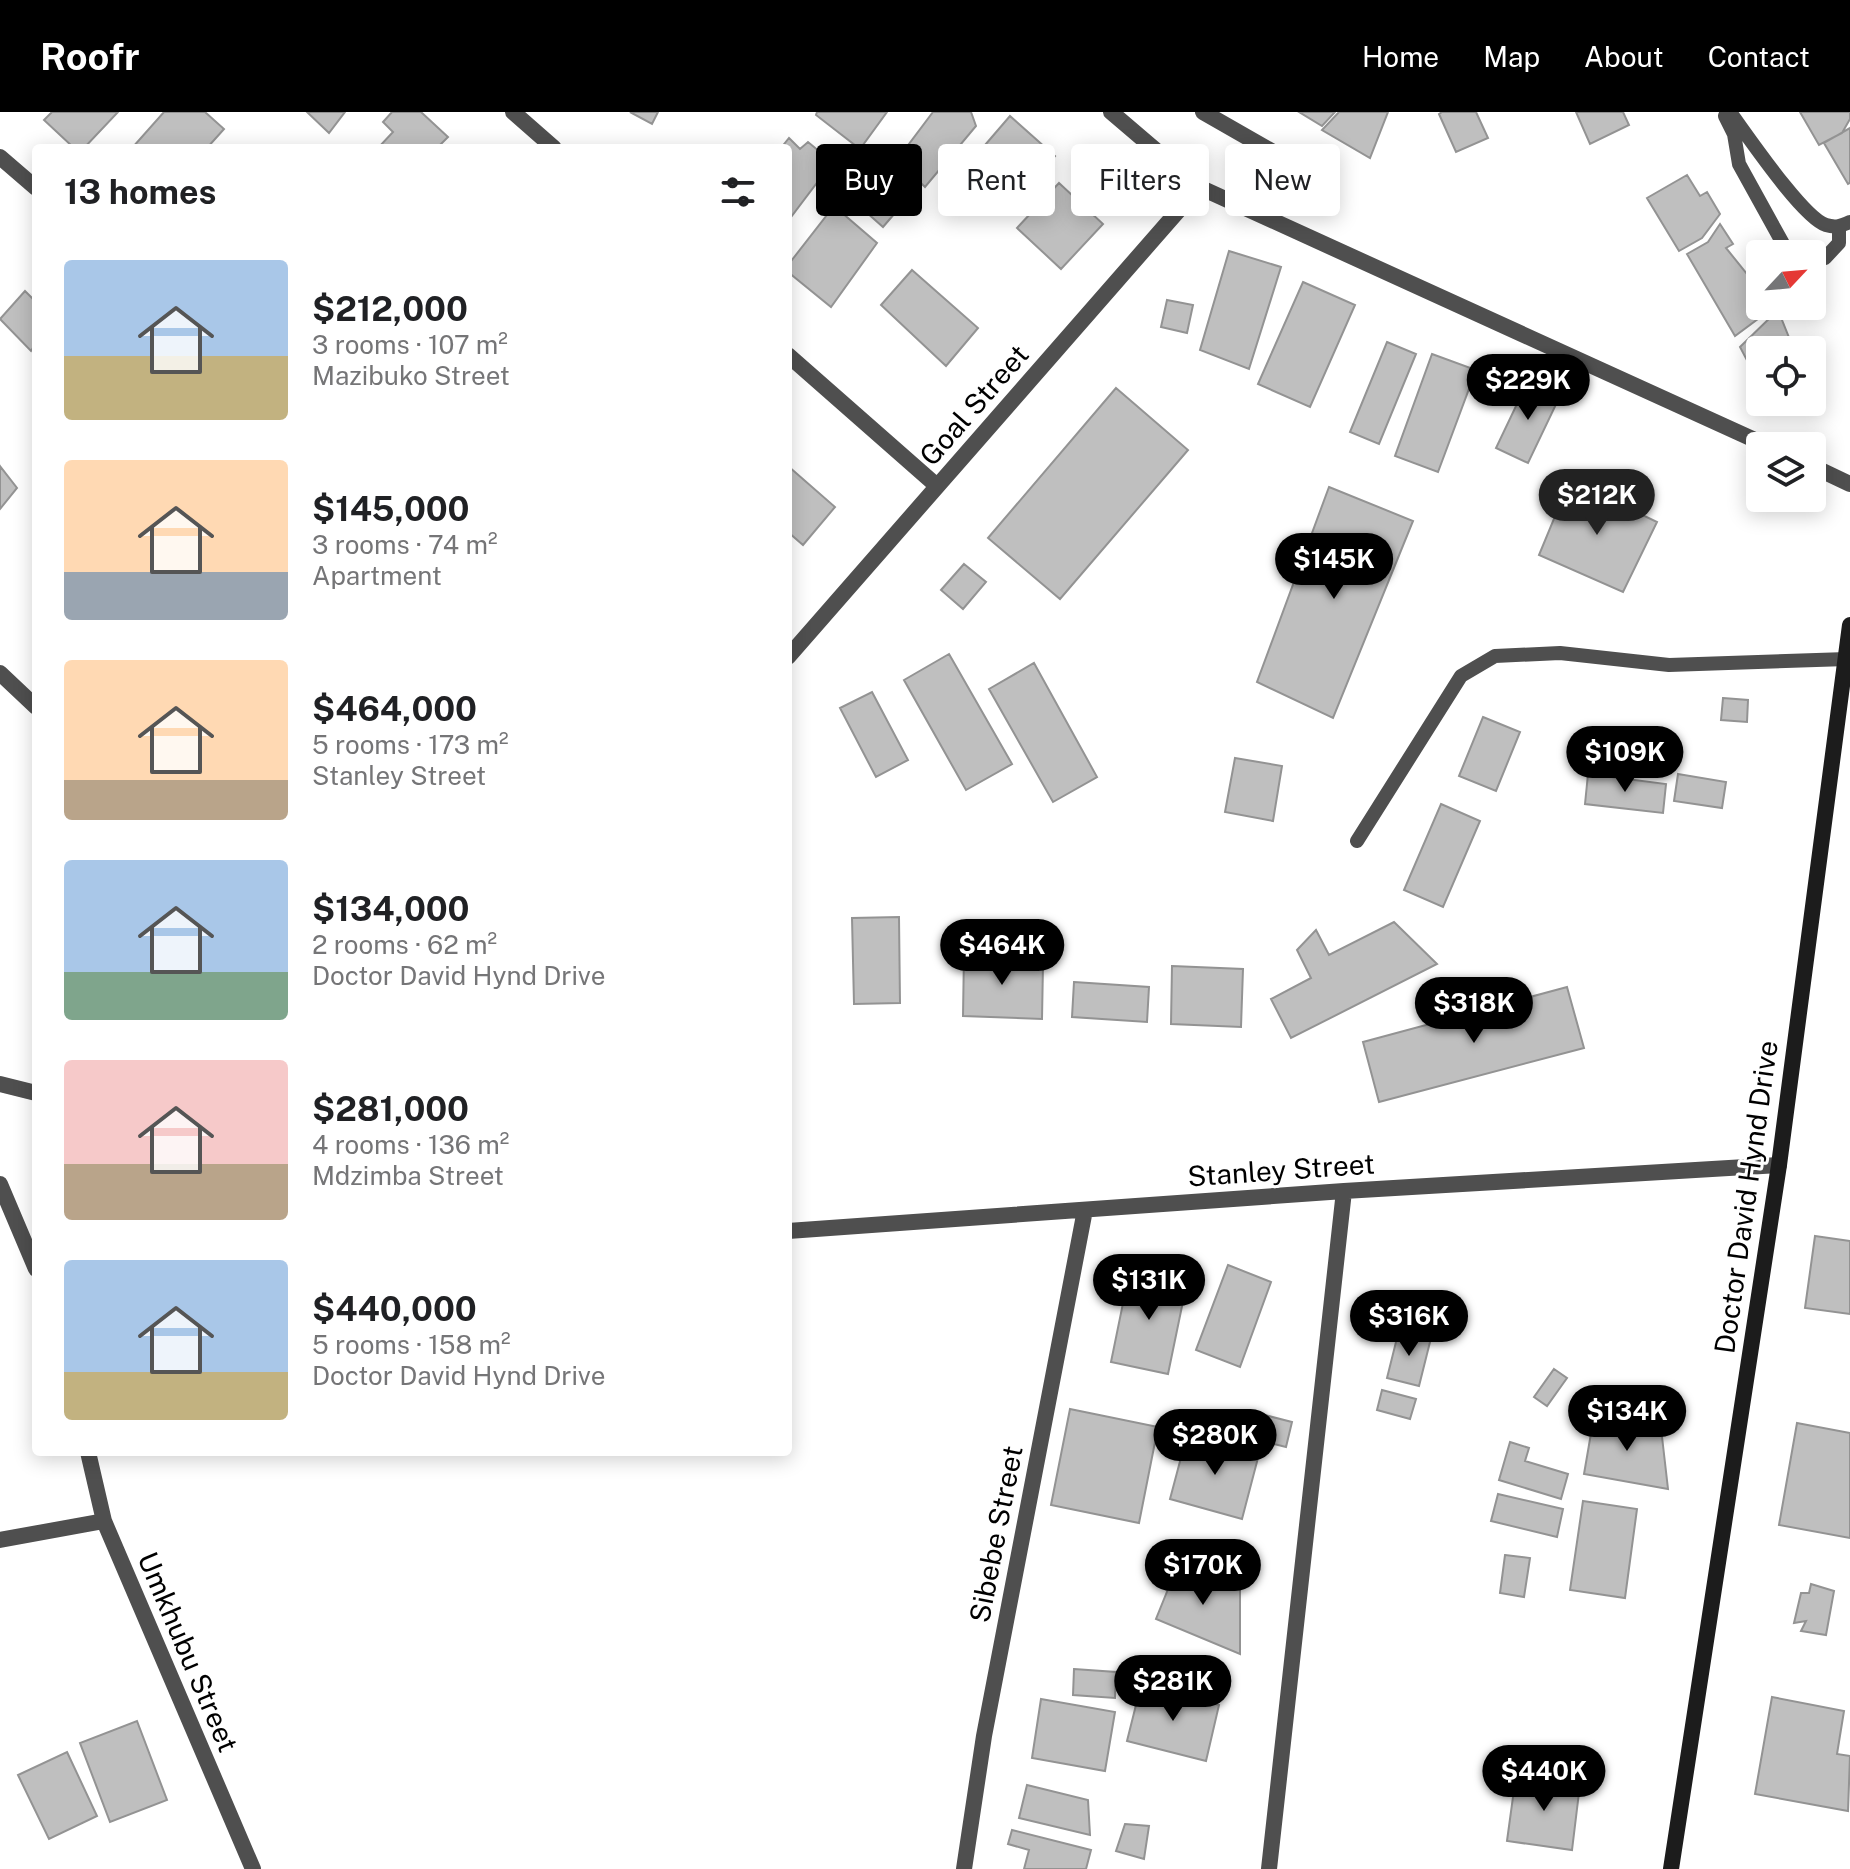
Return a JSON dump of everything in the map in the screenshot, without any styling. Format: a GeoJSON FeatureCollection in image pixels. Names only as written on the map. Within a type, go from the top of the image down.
{"type":"FeatureCollection","features":[{"type":"Feature","properties":{"kind":"main road","name":"Doctor David Hynd Drive"},"geometry":{"type":"LineString","coordinates":[[1671,1869],[1779,1165],[1850,625]]}},
{"type":"Feature","properties":{"kind":"street"},"geometry":{"type":"LineString","coordinates":[[513,112],[549,144]]}},
{"type":"Feature","properties":{"kind":"street"},"geometry":{"type":"LineString","coordinates":[[1111,112],[1149,144]]}},
{"type":"Feature","properties":{"kind":"street"},"geometry":{"type":"LineString","coordinates":[[1203,112],[1259,144]]}},
{"type":"Feature","properties":{"kind":"street"},"geometry":{"type":"LineString","coordinates":[[0,157],[32,185]]}},
{"type":"Feature","properties":{"kind":"street"},"geometry":{"type":"LineString","coordinates":[[1209,192],[1746,436]]}},
{"type":"Feature","properties":{"kind":"street","name":"Goal Street"},"geometry":{"type":"LineString","coordinates":[[792,652],[1174,216]]}},
{"type":"Feature","properties":{"kind":"street"},"geometry":{"type":"LineString","coordinates":[[792,359],[937,486]]}},
{"type":"Feature","properties":{"kind":"street"},"geometry":{"type":"LineString","coordinates":[[1826,473],[1850,484]]}},
{"type":"Feature","properties":{"kind":"street"},"geometry":{"type":"LineString","coordinates":[[0,673],[32,703]]}},
{"type":"Feature","properties":{"kind":"street"},"geometry":{"type":"LineString","coordinates":[[0,1084],[32,1092]]}},
{"type":"Feature","properties":{"kind":"street","name":"Stanley Street"},"geometry":{"type":"LineString","coordinates":[[792,1231],[1344,1191],[1779,1165]]}},
{"type":"Feature","properties":{"kind":"street"},"geometry":{"type":"LineString","coordinates":[[0,1184],[32,1260]]}},
{"type":"Feature","properties":{"kind":"street"},"geometry":{"type":"LineString","coordinates":[[1269,1869],[1344,1191]]}},
{"type":"Feature","properties":{"kind":"street","name":"Sibebe Street"},"geometry":{"type":"LineString","coordinates":[[964,1869],[987,1720],[1085,1210]]}},
{"type":"Feature","properties":{"kind":"street","name":"Umkhubu Street"},"geometry":{"type":"LineString","coordinates":[[89,1456],[104,1521],[253,1869]]}},
{"type":"Feature","properties":{"kind":"street"},"geometry":{"type":"LineString","coordinates":[[0,1540],[104,1521]]}},
{"type":"Feature","properties":{"kind":"lane"},"geometry":{"type":"LineString","coordinates":[[1723,112],[1734,134],[1739,164],[1781,240]]}},
{"type":"Feature","properties":{"kind":"lane"},"geometry":{"type":"LineString","coordinates":[[1730,112],[1803,207],[1824,225],[1844,224],[1839,243],[1826,257]]}},
{"type":"Feature","properties":{"kind":"lane"},"geometry":{"type":"LineString","coordinates":[[1357,841],[1461,676],[1495,656],[1560,653],[1669,665],[1847,659]]}},
{"type":"Feature","properties":{"kind":"building"},"geometry":{"type":"Polygon","coordinates":[[[52,112],[118,112],[88,144],[70,144],[44,120],[52,112]]]}},
{"type":"Feature","properties":{"kind":"building"},"geometry":{"type":"Polygon","coordinates":[[[164,112],[205,112],[224,129],[211,144],[136,144],[164,112]]]}},
{"type":"Feature","properties":{"kind":"building"},"geometry":{"type":"Polygon","coordinates":[[[307,112],[345,112],[329,133],[307,112]]]}},
{"type":"Feature","properties":{"kind":"building"},"geometry":{"type":"Polygon","coordinates":[[[392,112],[421,112],[448,137],[441,144],[382,144],[393,132],[383,122],[392,112]]]}},
{"type":"Feature","properties":{"kind":"building"},"geometry":{"type":"Polygon","coordinates":[[[630,112],[658,112],[652,124],[630,112]]]}},
{"type":"Feature","properties":{"kind":"building"},"geometry":{"type":"Polygon","coordinates":[[[817,112],[887,112],[864,144],[854,144],[816,115],[817,112]]]}},
{"type":"Feature","properties":{"kind":"building"},"geometry":{"type":"Polygon","coordinates":[[[933,112],[971,112],[976,126],[961,144],[938,144],[938,171],[925,187],[922,184],[922,144],[909,144],[933,112]]]}},
{"type":"Feature","properties":{"kind":"building"},"geometry":{"type":"Polygon","coordinates":[[[1299,112],[1335,112],[1322,126],[1299,112]]]}},
{"type":"Feature","properties":{"kind":"building"},"geometry":{"type":"Polygon","coordinates":[[[1339,112],[1388,112],[1370,158],[1322,130],[1339,112]]]}},
{"type":"Feature","properties":{"kind":"building"},"geometry":{"type":"Polygon","coordinates":[[[1476,112],[1488,138],[1456,152],[1439,114],[1476,112]]]}},
{"type":"Feature","properties":{"kind":"building"},"geometry":{"type":"Polygon","coordinates":[[[1576,112],[1623,112],[1629,125],[1590,144],[1576,112]]]}},
{"type":"Feature","properties":{"kind":"building"},"geometry":{"type":"Polygon","coordinates":[[[1800,112],[1850,112],[1850,119],[1842,133],[1819,145],[1800,112]]]}},
{"type":"Feature","properties":{"kind":"building"},"geometry":{"type":"Polygon","coordinates":[[[1010,116],[1042,144],[986,144],[1010,116]]]}},
{"type":"Feature","properties":{"kind":"building"},"geometry":{"type":"Polygon","coordinates":[[[1850,128],[1850,183],[1848,184],[1824,143],[1850,128]]]}},
{"type":"Feature","properties":{"kind":"building"},"geometry":{"type":"Polygon","coordinates":[[[789,138],[800,149],[808,142],[816,149],[816,184],[792,216],[792,144],[784,144],[789,138]]]}},
{"type":"Feature","properties":{"kind":"building"},"geometry":{"type":"Polygon","coordinates":[[[1687,175],[1700,196],[1707,192],[1720,214],[1702,238],[1679,251],[1647,198],[1687,175]]]}},
{"type":"Feature","properties":{"kind":"building"},"geometry":{"type":"Polygon","coordinates":[[[1059,183],[1071,194],[1071,216],[1094,216],[1103,224],[1061,269],[1017,228],[1028,216],[1055,216],[1055,187],[1059,183]]]}},
{"type":"Feature","properties":{"kind":"building"},"geometry":{"type":"Polygon","coordinates":[[[826,216],[846,216],[877,243],[831,307],[792,275],[792,260],[826,216]]]}},
{"type":"Feature","properties":{"kind":"building"},"geometry":{"type":"Polygon","coordinates":[[[871,216],[892,216],[883,227],[871,216]]]}},
{"type":"Feature","properties":{"kind":"building"},"geometry":{"type":"Polygon","coordinates":[[[1720,224],[1733,244],[1726,248],[1746,273],[1746,320],[1757,320],[1735,336],[1687,254],[1708,242],[1720,224]]]}},
{"type":"Feature","properties":{"kind":"building"},"geometry":{"type":"Polygon","coordinates":[[[1229,251],[1281,267],[1249,369],[1200,350],[1229,251]]]}},
{"type":"Feature","properties":{"kind":"building"},"geometry":{"type":"Polygon","coordinates":[[[912,270],[978,328],[946,366],[881,305],[912,270]]]}},
{"type":"Feature","properties":{"kind":"building"},"geometry":{"type":"Polygon","coordinates":[[[1303,282],[1355,305],[1310,407],[1258,384],[1303,282]]]}},
{"type":"Feature","properties":{"kind":"building"},"geometry":{"type":"Polygon","coordinates":[[[25,291],[32,298],[31,351],[0,319],[25,291]]]}},
{"type":"Feature","properties":{"kind":"building"},"geometry":{"type":"Polygon","coordinates":[[[1167,300],[1193,305],[1187,333],[1161,327],[1167,300]]]}},
{"type":"Feature","properties":{"kind":"building"},"geometry":{"type":"Polygon","coordinates":[[[1768,320],[1782,320],[1788,336],[1751,336],[1768,320]]]}},
{"type":"Feature","properties":{"kind":"building"},"geometry":{"type":"Polygon","coordinates":[[[1746,341],[1746,358],[1740,347],[1746,341]]]}},
{"type":"Feature","properties":{"kind":"building"},"geometry":{"type":"Polygon","coordinates":[[[1387,342],[1416,354],[1379,444],[1350,432],[1387,342]]]}},
{"type":"Feature","properties":{"kind":"building"},"geometry":{"type":"Polygon","coordinates":[[[1432,354],[1476,370],[1438,472],[1395,456],[1432,354]]]}},
{"type":"Feature","properties":{"kind":"building"},"geometry":{"type":"Polygon","coordinates":[[[1528,381],[1560,396],[1528,463],[1496,448],[1528,381]]]}},
{"type":"Feature","properties":{"kind":"building"},"geometry":{"type":"Polygon","coordinates":[[[1116,388],[1188,450],[1060,599],[988,538],[1116,388]]]}},
{"type":"Feature","properties":{"kind":"building"},"geometry":{"type":"Polygon","coordinates":[[[0,466],[17,488],[0,509],[0,466]]]}},
{"type":"Feature","properties":{"kind":"building"},"geometry":{"type":"Polygon","coordinates":[[[792,469],[835,507],[803,545],[792,535],[792,469]]]}},
{"type":"Feature","properties":{"kind":"building"},"geometry":{"type":"Polygon","coordinates":[[[1570,480],[1657,522],[1623,592],[1539,555],[1570,480]]]}},
{"type":"Feature","properties":{"kind":"building"},"geometry":{"type":"Polygon","coordinates":[[[1329,487],[1413,521],[1333,718],[1257,682],[1329,487]]]}},
{"type":"Feature","properties":{"kind":"building"},"geometry":{"type":"Polygon","coordinates":[[[964,564],[986,582],[963,609],[941,590],[964,564]]]}},
{"type":"Feature","properties":{"kind":"building"},"geometry":{"type":"Polygon","coordinates":[[[949,654],[1012,764],[966,790],[904,680],[949,654]]]}},
{"type":"Feature","properties":{"kind":"building"},"geometry":{"type":"Polygon","coordinates":[[[1034,663],[1097,777],[1053,802],[989,689],[1034,663]]]}},
{"type":"Feature","properties":{"kind":"building"},"geometry":{"type":"Polygon","coordinates":[[[872,692],[908,760],[876,777],[840,708],[872,692]]]}},
{"type":"Feature","properties":{"kind":"building"},"geometry":{"type":"Polygon","coordinates":[[[1723,698],[1748,700],[1747,722],[1721,720],[1723,698]]]}},
{"type":"Feature","properties":{"kind":"building"},"geometry":{"type":"Polygon","coordinates":[[[1483,717],[1520,732],[1496,791],[1459,776],[1483,717]]]}},
{"type":"Feature","properties":{"kind":"building"},"geometry":{"type":"Polygon","coordinates":[[[1235,758],[1282,766],[1273,821],[1225,812],[1235,758]]]}},
{"type":"Feature","properties":{"kind":"building"},"geometry":{"type":"Polygon","coordinates":[[[1588,774],[1666,784],[1663,813],[1585,804],[1588,774]]]}},
{"type":"Feature","properties":{"kind":"building"},"geometry":{"type":"Polygon","coordinates":[[[1678,774],[1726,782],[1722,808],[1674,801],[1678,774]]]}},
{"type":"Feature","properties":{"kind":"building"},"geometry":{"type":"Polygon","coordinates":[[[1441,804],[1480,821],[1443,907],[1404,890],[1441,804]]]}},
{"type":"Feature","properties":{"kind":"building"},"geometry":{"type":"Polygon","coordinates":[[[899,917],[900,1003],[854,1004],[852,918],[899,917]]]}},
{"type":"Feature","properties":{"kind":"building"},"geometry":{"type":"Polygon","coordinates":[[[1394,922],[1437,964],[1291,1038],[1271,999],[1311,978],[1297,950],[1316,930],[1329,955],[1394,922]]]}},
{"type":"Feature","properties":{"kind":"building"},"geometry":{"type":"Polygon","coordinates":[[[964,952],[1010,954],[1010,963],[1043,964],[1042,1019],[963,1016],[964,952]]]}},
{"type":"Feature","properties":{"kind":"building"},"geometry":{"type":"Polygon","coordinates":[[[1172,966],[1243,969],[1241,1027],[1171,1024],[1172,966]]]}},
{"type":"Feature","properties":{"kind":"building"},"geometry":{"type":"Polygon","coordinates":[[[1074,982],[1149,987],[1147,1022],[1072,1017],[1074,982]]]}},
{"type":"Feature","properties":{"kind":"building"},"geometry":{"type":"Polygon","coordinates":[[[1567,987],[1584,1048],[1379,1102],[1363,1042],[1567,987]]]}},
{"type":"Feature","properties":{"kind":"building"},"geometry":{"type":"Polygon","coordinates":[[[1815,1236],[1850,1241],[1850,1314],[1805,1308],[1815,1236]]]}},
{"type":"Feature","properties":{"kind":"building"},"geometry":{"type":"Polygon","coordinates":[[[1228,1265],[1271,1282],[1240,1367],[1196,1350],[1228,1265]]]}},
{"type":"Feature","properties":{"kind":"building"},"geometry":{"type":"Polygon","coordinates":[[[1130,1269],[1187,1282],[1168,1374],[1111,1362],[1130,1269]]]}},
{"type":"Feature","properties":{"kind":"building"},"geometry":{"type":"Polygon","coordinates":[[[1399,1330],[1431,1338],[1419,1386],[1387,1378],[1399,1330]]]}},
{"type":"Feature","properties":{"kind":"building"},"geometry":{"type":"Polygon","coordinates":[[[1554,1369],[1567,1378],[1547,1406],[1534,1397],[1554,1369]]]}},
{"type":"Feature","properties":{"kind":"building"},"geometry":{"type":"Polygon","coordinates":[[[1382,1390],[1416,1399],[1410,1419],[1377,1410],[1382,1390]]]}},
{"type":"Feature","properties":{"kind":"building"},"geometry":{"type":"Polygon","coordinates":[[[1070,1409],[1158,1427],[1139,1523],[1051,1505],[1070,1409]]]}},
{"type":"Feature","properties":{"kind":"building"},"geometry":{"type":"Polygon","coordinates":[[[1257,1413],[1292,1422],[1286,1447],[1250,1438],[1257,1413]]]}},
{"type":"Feature","properties":{"kind":"building"},"geometry":{"type":"Polygon","coordinates":[[[1594,1416],[1661,1428],[1668,1489],[1584,1474],[1594,1416]]]}},
{"type":"Feature","properties":{"kind":"building"},"geometry":{"type":"Polygon","coordinates":[[[1797,1423],[1850,1433],[1850,1538],[1779,1525],[1797,1423]]]}},
{"type":"Feature","properties":{"kind":"building"},"geometry":{"type":"Polygon","coordinates":[[[1187,1435],[1259,1454],[1242,1519],[1170,1499],[1187,1435]]]}},
{"type":"Feature","properties":{"kind":"building"},"geometry":{"type":"Polygon","coordinates":[[[1510,1442],[1529,1448],[1525,1461],[1568,1474],[1561,1499],[1499,1480],[1510,1442]]]}},
{"type":"Feature","properties":{"kind":"building"},"geometry":{"type":"Polygon","coordinates":[[[1498,1494],[1563,1509],[1557,1537],[1491,1521],[1498,1494]]]}},
{"type":"Feature","properties":{"kind":"building"},"geometry":{"type":"Polygon","coordinates":[[[1583,1501],[1637,1509],[1625,1598],[1570,1590],[1583,1501]]]}},
{"type":"Feature","properties":{"kind":"building"},"geometry":{"type":"Polygon","coordinates":[[[1505,1555],[1530,1558],[1524,1597],[1500,1593],[1505,1555]]]}},
{"type":"Feature","properties":{"kind":"building"},"geometry":{"type":"Polygon","coordinates":[[[1179,1562],[1240,1587],[1240,1654],[1156,1619],[1179,1562]]]}},
{"type":"Feature","properties":{"kind":"building"},"geometry":{"type":"Polygon","coordinates":[[[1811,1584],[1834,1591],[1826,1635],[1801,1631],[1806,1621],[1794,1623],[1801,1593],[1809,1593],[1811,1584]]]}},
{"type":"Feature","properties":{"kind":"building"},"geometry":{"type":"Polygon","coordinates":[[[1074,1669],[1116,1672],[1115,1698],[1073,1695],[1074,1669]]]}},
{"type":"Feature","properties":{"kind":"building"},"geometry":{"type":"Polygon","coordinates":[[[1141,1685],[1219,1705],[1206,1761],[1127,1741],[1141,1685]]]}},
{"type":"Feature","properties":{"kind":"building"},"geometry":{"type":"Polygon","coordinates":[[[1772,1697],[1844,1711],[1837,1754],[1850,1756],[1848,1811],[1755,1794],[1772,1697]]]}},
{"type":"Feature","properties":{"kind":"building"},"geometry":{"type":"Polygon","coordinates":[[[1041,1699],[1115,1712],[1105,1771],[1032,1758],[1041,1699]]]}},
{"type":"Feature","properties":{"kind":"building"},"geometry":{"type":"Polygon","coordinates":[[[137,1721],[167,1800],[110,1822],[80,1743],[137,1721]]]}},
{"type":"Feature","properties":{"kind":"building"},"geometry":{"type":"Polygon","coordinates":[[[67,1752],[97,1816],[49,1839],[18,1775],[67,1752]]]}},
{"type":"Feature","properties":{"kind":"building"},"geometry":{"type":"Polygon","coordinates":[[[1516,1775],[1580,1784],[1572,1850],[1507,1841],[1516,1775]]]}},
{"type":"Feature","properties":{"kind":"building"},"geometry":{"type":"Polygon","coordinates":[[[1027,1785],[1088,1800],[1090,1835],[1019,1818],[1027,1785]]]}},
{"type":"Feature","properties":{"kind":"building"},"geometry":{"type":"Polygon","coordinates":[[[1125,1824],[1149,1826],[1144,1859],[1116,1851],[1125,1824]]]}},
{"type":"Feature","properties":{"kind":"building"},"geometry":{"type":"Polygon","coordinates":[[[1012,1830],[1091,1850],[1086,1869],[1024,1869],[1029,1850],[1008,1844],[1012,1830]]]}}]}
